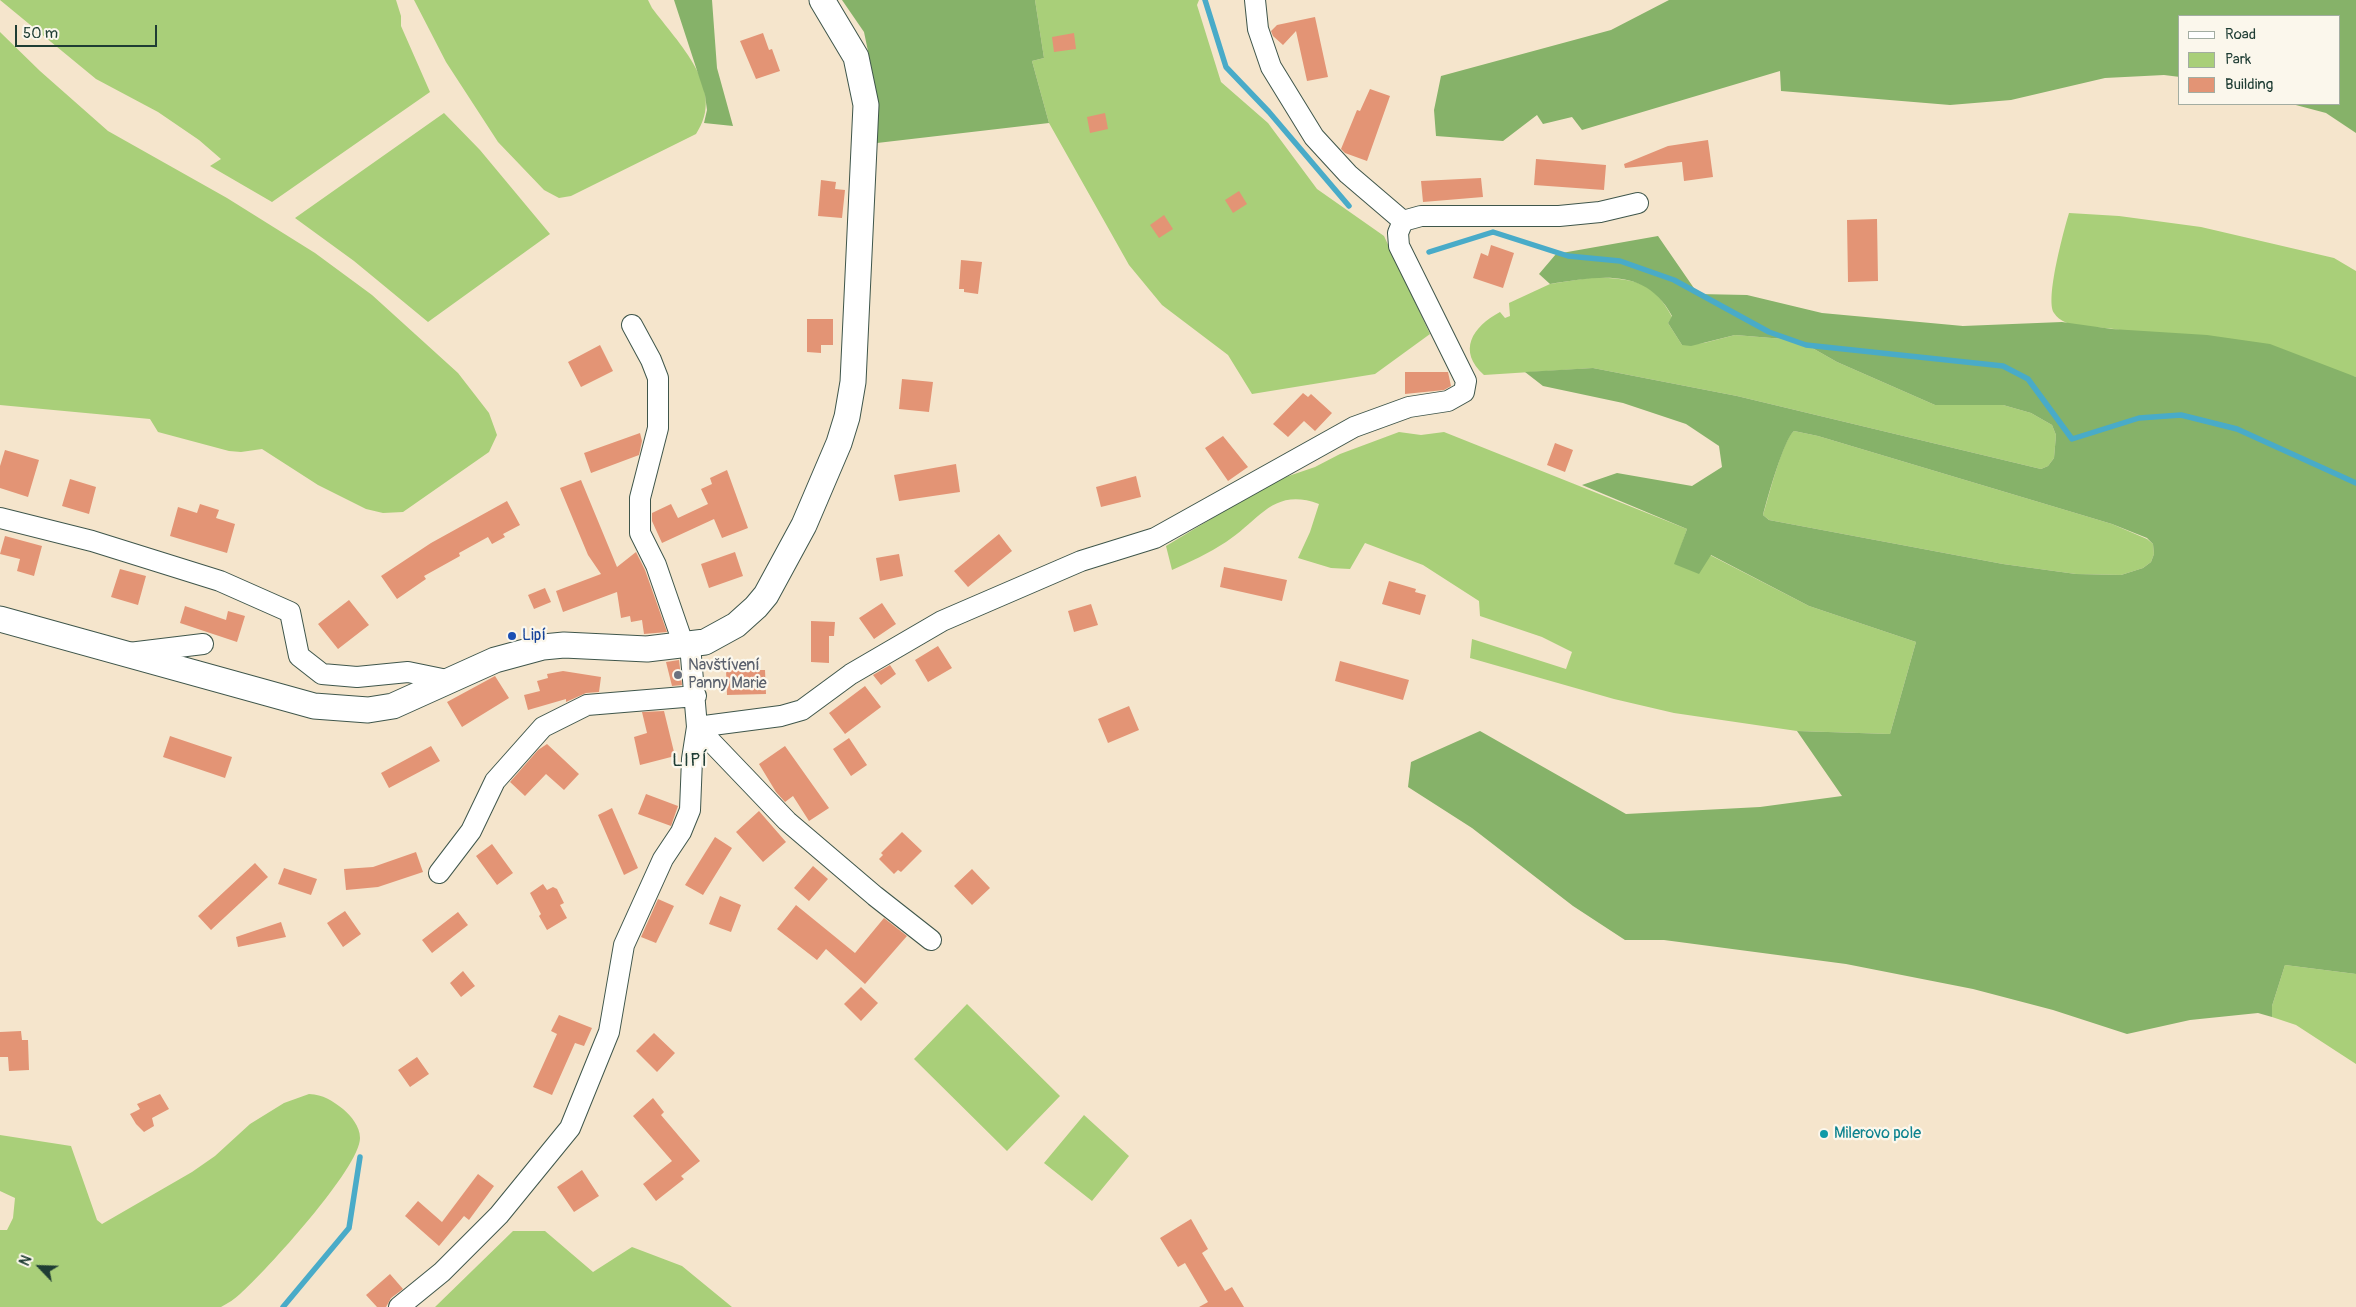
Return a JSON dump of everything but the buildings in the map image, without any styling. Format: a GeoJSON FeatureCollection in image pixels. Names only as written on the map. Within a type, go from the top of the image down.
{"type":"FeatureCollection","features":[{"type":"Feature","properties":{"kind":"street"},"geometry":{"type":"LineString","coordinates":[[0,619],[300,703],[368,710],[394,706],[496,660],[543,646],[564,645],[647,649],[687,645],[716,637],[736,625],[756,607],[771,586],[804,526],[839,442],[847,417],[853,382],[866,105],[856,57],[822,0]]}},
{"type":"Feature","properties":{"kind":"street"},"geometry":{"type":"LineString","coordinates":[[1255,0],[1258,29],[1271,67],[1314,136],[1348,174],[1403,221]]}},
{"type":"Feature","properties":{"kind":"street"},"geometry":{"type":"LineString","coordinates":[[1403,221],[1420,216],[1559,216],[1600,212],[1638,203]]}},
{"type":"Feature","properties":{"kind":"street"},"geometry":{"type":"LineString","coordinates":[[697,727],[781,716],[802,710],[851,674],[942,622],[1081,561],[1155,538],[1354,427],[1409,407],[1448,401],[1464,392],[1466,381],[1399,246],[1398,233],[1403,221]]}},
{"type":"Feature","properties":{"kind":"street"},"geometry":{"type":"LineString","coordinates":[[399,1307],[442,1272],[499,1215],[570,1128],[609,1032],[624,945],[663,859],[681,832],[690,810],[692,759],[697,727],[696,696],[687,645],[656,566],[640,533],[640,498],[658,428],[658,378],[651,360],[632,325]]}},
{"type":"Feature","properties":{"kind":"street"},"geometry":{"type":"LineString","coordinates":[[0,518],[92,540],[220,581],[290,612],[299,656],[322,674],[357,676],[408,672],[452,681]]}},
{"type":"Feature","properties":{"kind":"street"},"geometry":{"type":"LineString","coordinates":[[122,654],[203,644]]}},
{"type":"Feature","properties":{"kind":"street"},"geometry":{"type":"LineString","coordinates":[[439,873],[471,832],[495,782],[543,727],[587,705],[696,696]]}},
{"type":"Feature","properties":{"kind":"street"},"geometry":{"type":"LineString","coordinates":[[697,727],[787,821],[875,896],[931,940]]}},
{"type":"Feature","properties":{"kind":"green space"},"geometry":{"type":"Polygon","coordinates":[[[0,0],[396,0],[401,16],[401,26],[430,92],[272,202],[210,166],[221,159],[199,140],[158,112],[96,79],[0,0]]]}},
{"type":"Feature","properties":{"kind":"green space"},"geometry":{"type":"Polygon","coordinates":[[[414,0],[648,0],[652,8],[686,51],[695,67],[703,84],[706,100],[704,117],[696,134],[571,196],[559,198],[544,190],[498,142],[446,62],[414,0]]]}},
{"type":"Feature","properties":{"kind":"green space"},"geometry":{"type":"Polygon","coordinates":[[[674,0],[712,0],[717,68],[733,126],[704,123],[707,110],[705,95],[674,0]]]}},
{"type":"Feature","properties":{"kind":"green space"},"geometry":{"type":"Polygon","coordinates":[[[842,0],[1035,0],[1044,58],[1032,61],[1049,123],[877,143],[874,80],[864,32],[842,0]]]}},
{"type":"Feature","properties":{"kind":"green space"},"geometry":{"type":"Polygon","coordinates":[[[1035,0],[1199,0],[1197,5],[1221,82],[1268,123],[1317,189],[1384,236],[1430,334],[1375,374],[1252,394],[1228,355],[1162,305],[1129,265],[1049,123],[1032,61],[1044,58],[1035,0]]]}},
{"type":"Feature","properties":{"kind":"green space"},"geometry":{"type":"Polygon","coordinates":[[[1669,0],[2356,0],[2356,133],[2326,113],[2296,105],[2341,105],[2341,15],[2178,15],[2178,77],[2164,75],[2105,78],[2011,100],[1950,105],[1781,91],[1780,71],[1582,130],[1572,117],[1543,124],[1537,115],[1503,141],[1436,136],[1434,110],[1441,76],[1611,30],[1669,0]]]}},
{"type":"Feature","properties":{"kind":"green space"},"geometry":{"type":"Polygon","coordinates":[[[0,32],[40,71],[108,131],[227,198],[315,253],[372,295],[458,373],[489,413],[497,435],[489,452],[403,512],[383,513],[366,509],[318,485],[262,449],[241,452],[229,451],[158,432],[150,419],[0,405],[0,32]]]}},
{"type":"Feature","properties":{"kind":"green space"},"geometry":{"type":"Polygon","coordinates":[[[444,113],[480,150],[550,234],[428,322],[354,261],[295,218],[444,113]]]}},
{"type":"Feature","properties":{"kind":"green space"},"geometry":{"type":"Polygon","coordinates":[[[2069,213],[2119,216],[2201,227],[2334,258],[2356,271],[2356,377],[2205,345],[2114,329],[2073,325],[2065,322],[2054,313],[2052,294],[2056,264],[2069,213]]]}},
{"type":"Feature","properties":{"kind":"green space"},"geometry":{"type":"Polygon","coordinates":[[[1658,236],[1698,294],[1747,295],[1822,313],[1963,326],[2062,322],[2112,329],[2207,335],[2270,344],[2356,377],[2356,974],[2285,965],[2272,1006],[2272,1017],[2258,1013],[2190,1020],[2127,1034],[2053,1010],[1973,989],[1846,964],[1664,940],[1625,940],[1573,906],[1472,828],[1408,787],[1411,762],[1480,731],[1626,814],[1760,807],[1842,796],[1797,731],[1890,734],[1916,642],[1809,606],[1711,555],[1699,574],[1674,564],[1687,529],[1582,485],[1617,473],[1692,486],[1722,467],[1719,446],[1686,424],[1623,403],[1543,386],[1525,372],[1593,368],[1737,396],[2041,469],[2048,466],[2054,458],[2056,435],[2052,425],[2031,413],[2003,405],[1935,405],[1837,362],[1807,345],[1784,339],[1735,335],[1691,346],[1682,345],[1668,323],[1672,316],[1661,300],[1648,289],[1634,282],[1603,278],[1550,284],[1539,274],[1556,254],[1658,236]],[[1794,431],[1790,436],[1776,470],[1763,515],[1769,520],[2003,564],[2076,574],[2121,575],[2143,568],[2151,562],[2154,554],[2153,544],[2147,538],[2112,524],[1818,436],[1794,431]]]}},
{"type":"Feature","properties":{"kind":"green space"},"geometry":{"type":"Polygon","coordinates":[[[1595,277],[1631,281],[1649,288],[1665,304],[1672,317],[1668,323],[1682,345],[1704,343],[1735,335],[1784,339],[1807,345],[1837,362],[1935,405],[2003,405],[2031,413],[2052,425],[2056,435],[2054,458],[2048,466],[2041,469],[1737,396],[1593,368],[1484,375],[1476,366],[1471,357],[1471,340],[1490,318],[1500,312],[1505,318],[1510,316],[1509,303],[1550,284],[1595,277]]]}},
{"type":"Feature","properties":{"kind":"green space"},"geometry":{"type":"Polygon","coordinates":[[[1794,431],[1818,436],[2112,524],[2147,539],[2153,544],[2154,554],[2151,562],[2143,568],[2121,575],[2076,574],[2003,564],[1769,520],[1763,515],[1785,445],[1794,431]]]}},
{"type":"Feature","properties":{"kind":"green space"},"geometry":{"type":"Polygon","coordinates":[[[1399,432],[1421,435],[1444,432],[1687,529],[1675,564],[1710,555],[1809,606],[1916,642],[1890,734],[1797,731],[1674,713],[1614,699],[1470,658],[1472,639],[1566,669],[1572,652],[1542,637],[1480,616],[1479,601],[1423,565],[1365,543],[1350,569],[1331,568],[1298,558],[1310,532],[1319,504],[1303,500],[1290,500],[1268,508],[1226,542],[1172,570],[1166,546],[1274,481],[1315,467],[1340,454],[1399,432]]]}},
{"type":"Feature","properties":{"kind":"green space"},"geometry":{"type":"Polygon","coordinates":[[[2285,965],[2356,974],[2356,1064],[2296,1025],[2272,1017],[2272,1006],[2285,965]]]}},
{"type":"Feature","properties":{"kind":"green space"},"geometry":{"type":"Polygon","coordinates":[[[967,1004],[1060,1096],[1007,1151],[914,1059],[967,1004]]]}},
{"type":"Feature","properties":{"kind":"green space"},"geometry":{"type":"Polygon","coordinates":[[[309,1094],[331,1101],[352,1118],[360,1134],[356,1152],[329,1195],[269,1265],[234,1299],[221,1307],[0,1307],[0,1230],[7,1230],[13,1218],[15,1198],[0,1191],[0,1135],[71,1146],[97,1220],[102,1224],[192,1172],[215,1156],[250,1124],[284,1103],[309,1094]]]}},
{"type":"Feature","properties":{"kind":"green space"},"geometry":{"type":"Polygon","coordinates":[[[1084,1115],[1129,1156],[1092,1201],[1044,1163],[1084,1115]]]}},
{"type":"Feature","properties":{"kind":"green space"},"geometry":{"type":"Polygon","coordinates":[[[513,1231],[545,1231],[593,1272],[632,1247],[682,1266],[732,1307],[435,1307],[513,1231]]]}},
{"type":"Feature","properties":{"kind":"waterway"},"geometry":{"type":"LineString","coordinates":[[1205,0],[1226,67],[1269,112],[1349,206]]}},
{"type":"Feature","properties":{"kind":"waterway"},"geometry":{"type":"LineString","coordinates":[[1429,252],[1493,232],[1568,256],[1620,261],[1674,280],[1769,332],[1806,345],[2003,366],[2028,379],[2072,439],[2139,418],[2181,415],[2237,429],[2356,483]]}},
{"type":"Feature","properties":{"kind":"waterway"},"geometry":{"type":"LineString","coordinates":[[283,1307],[349,1228],[360,1157]]}},
{"type":"Feature","properties":{"kind":"place","name":"Lipí"},"geometry":{"type":"Point","coordinates":[512,636]}},
{"type":"Feature","properties":{"kind":"place","name":"Navštívení Panny Marie"},"geometry":{"type":"Point","coordinates":[678,675]}},
{"type":"Feature","properties":{"kind":"place","name":"Milerovo pole"},"geometry":{"type":"Point","coordinates":[1824,1134]}},
{"type":"Feature","properties":{"kind":"district","name":"LIPÍ"},"geometry":{"type":"Point","coordinates":[690,761]}}]}
